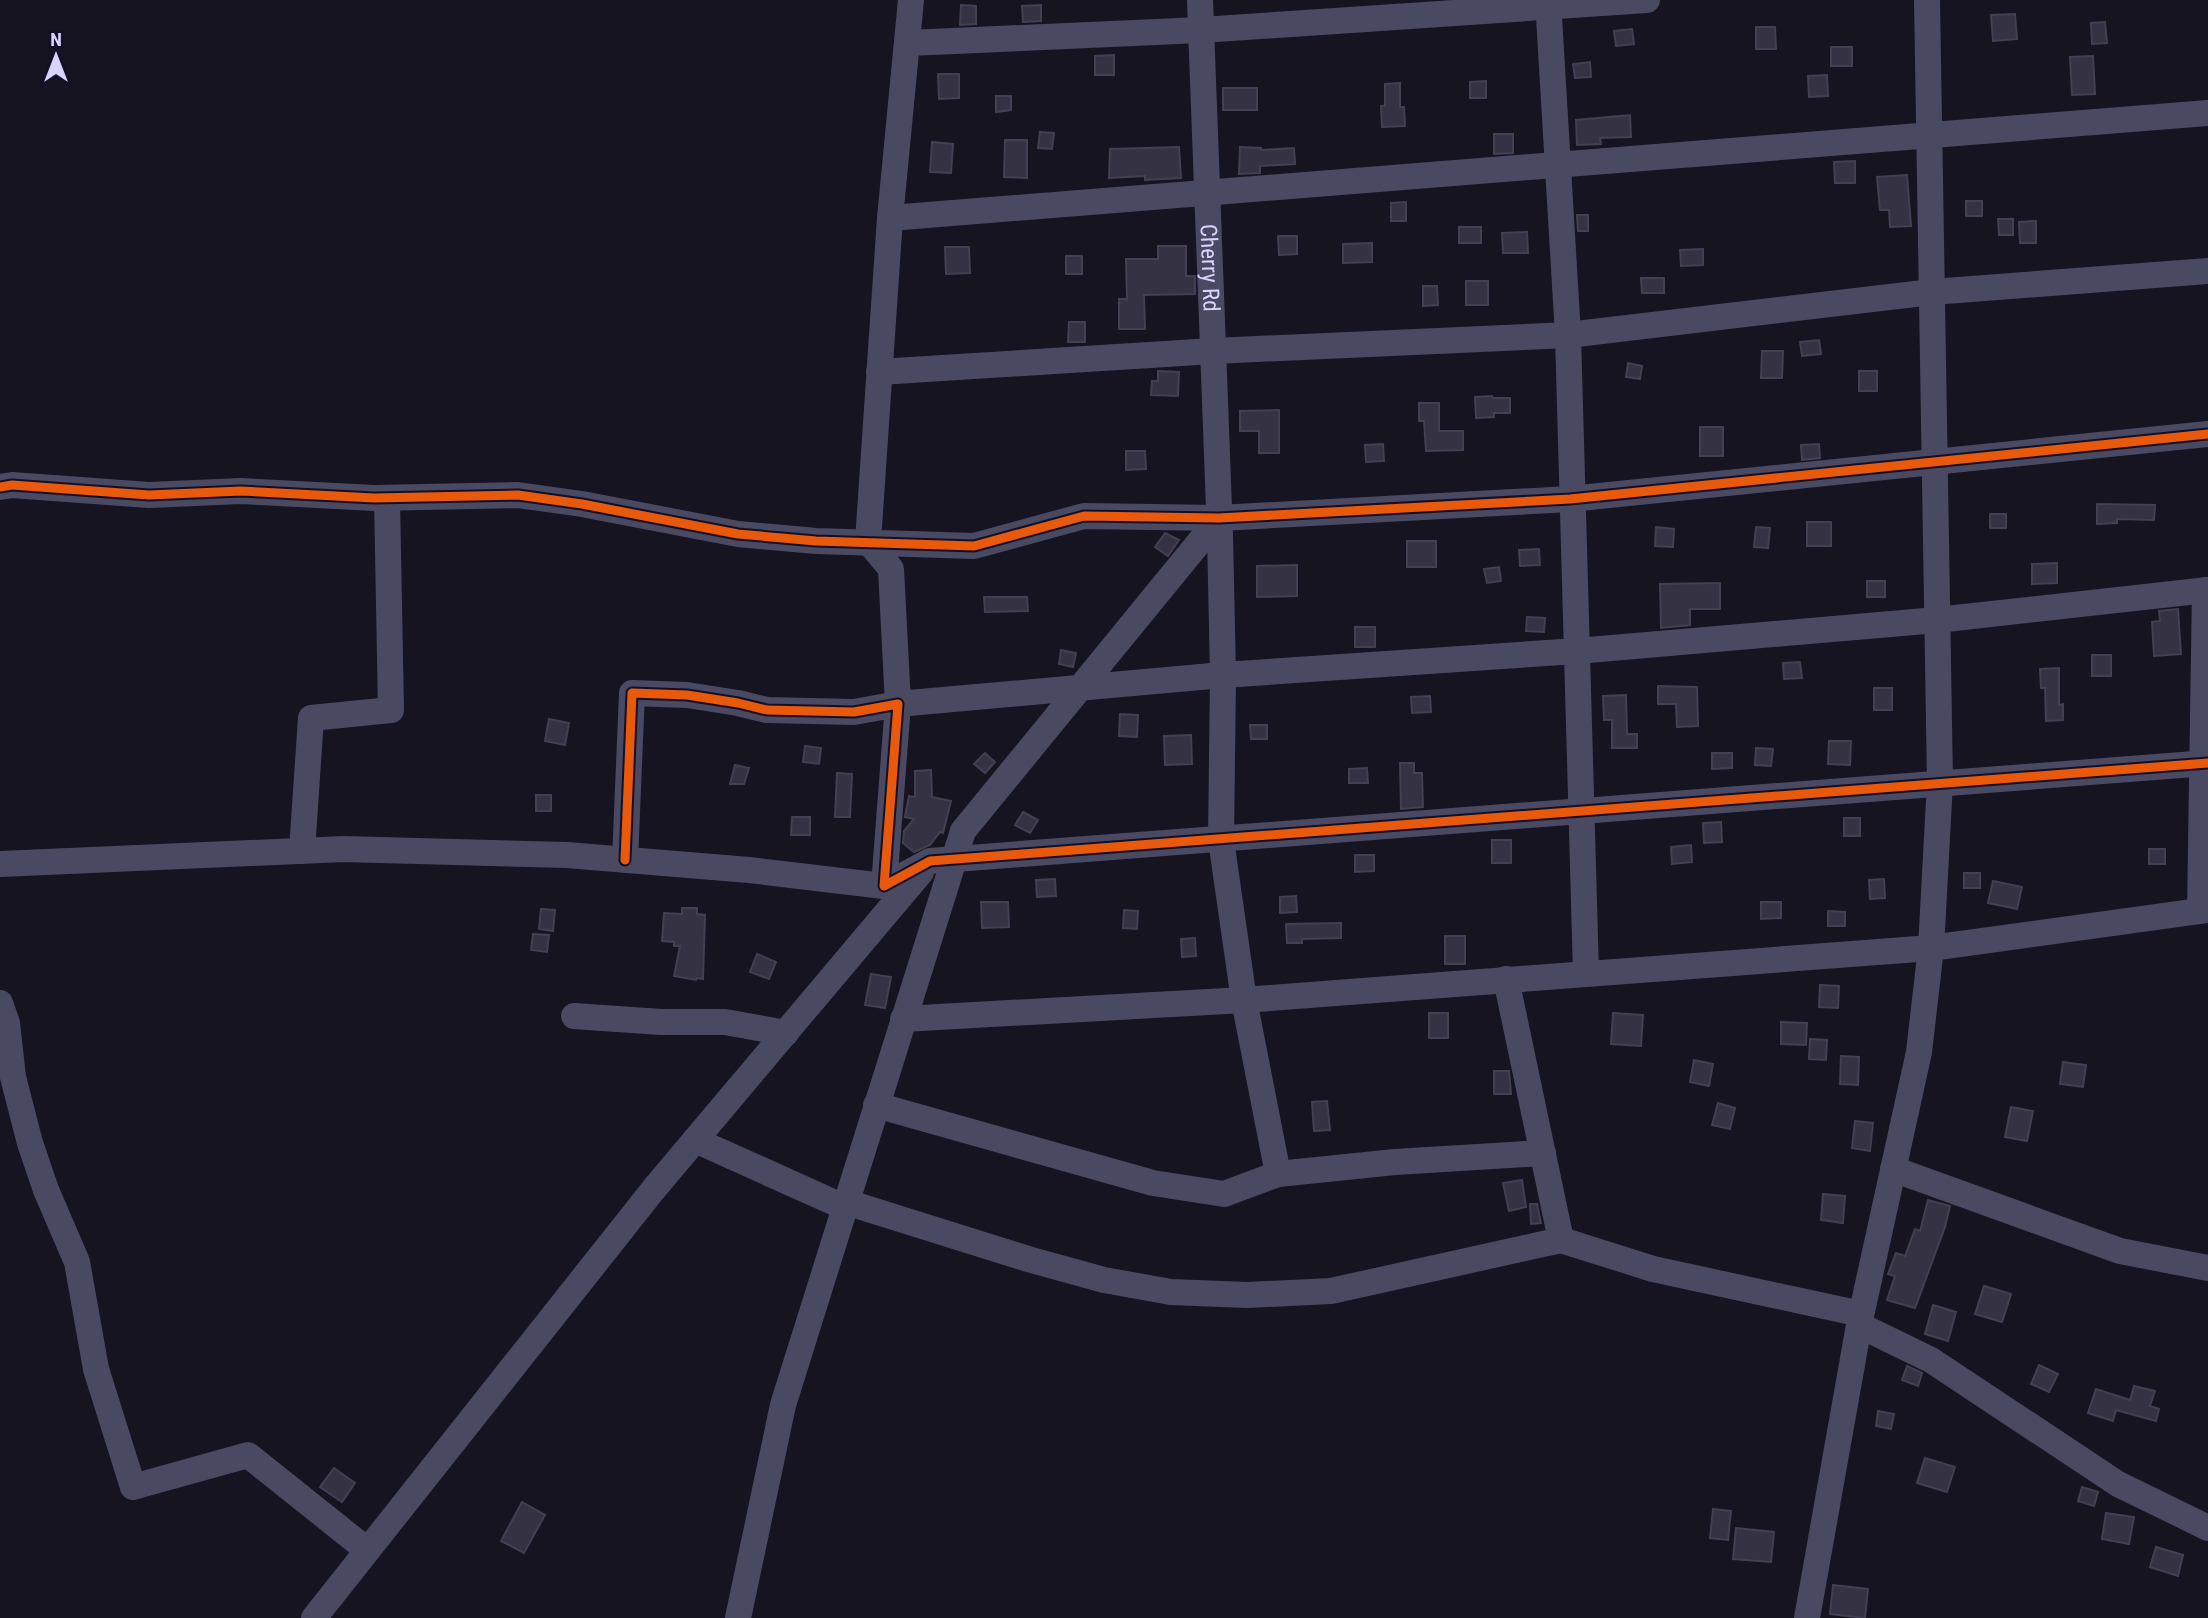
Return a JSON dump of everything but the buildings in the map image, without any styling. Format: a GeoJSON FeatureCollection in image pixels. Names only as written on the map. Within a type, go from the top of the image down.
{"type":"FeatureCollection","features":[{"type":"Feature","properties":{"kind":"street"},"geometry":{"type":"LineString","coordinates":[[884,886],[898,705],[891,569],[868,541],[890,218],[911,0]]}},
{"type":"Feature","properties":{"kind":"street","name":"Cherry Rd"},"geometry":{"type":"LineString","coordinates":[[1200,0],[1223,676],[1221,840],[1244,1000],[1278,1174]]}},
{"type":"Feature","properties":{"kind":"street"},"geometry":{"type":"LineString","coordinates":[[908,43],[1201,30],[1548,3],[1647,0]]}},
{"type":"Feature","properties":{"kind":"street"},"geometry":{"type":"LineString","coordinates":[[1807,1618],[1860,1319],[1919,1052],[1931,948],[1940,782],[1927,0]]}},
{"type":"Feature","properties":{"kind":"street"},"geometry":{"type":"LineString","coordinates":[[1548,3],[1568,335],[1586,973]]}},
{"type":"Feature","properties":{"kind":"street"},"geometry":{"type":"LineString","coordinates":[[890,218],[1558,167],[2208,113]]}},
{"type":"Feature","properties":{"kind":"street"},"geometry":{"type":"LineString","coordinates":[[879,372],[1213,351],[1568,335],[1932,292],[2208,271]]}},
{"type":"Feature","properties":{"kind":"street"},"geometry":{"type":"LineString","coordinates":[[0,487],[12,485],[149,495],[241,491],[387,498],[518,495],[582,504],[738,534],[816,541],[974,545],[1084,516],[1219,527],[1573,499],[2208,434]]}},
{"type":"Feature","properties":{"kind":"street"},"geometry":{"type":"LineString","coordinates":[[302,851],[311,718],[391,710],[387,498]]}},
{"type":"Feature","properties":{"kind":"street"},"geometry":{"type":"LineString","coordinates":[[314,1618],[695,1140],[786,1033],[942,860],[1078,688],[1219,527]]}},
{"type":"Feature","properties":{"kind":"street"},"geometry":{"type":"LineString","coordinates":[[625,860],[632,693],[687,695],[767,710],[855,712],[898,705],[1078,688],[1577,651],[1937,620],[2206,590],[2204,911],[1931,948],[1244,1000],[903,1019]]}},
{"type":"Feature","properties":{"kind":"street"},"geometry":{"type":"LineString","coordinates":[[0,864],[343,849],[567,855],[749,870],[884,886],[942,860],[2205,763]]}},
{"type":"Feature","properties":{"kind":"street"},"geometry":{"type":"LineString","coordinates":[[738,1618],[783,1405],[903,1019],[942,860]]}},
{"type":"Feature","properties":{"kind":"street"},"geometry":{"type":"LineString","coordinates":[[1506,979],[1561,1240]]}},
{"type":"Feature","properties":{"kind":"street"},"geometry":{"type":"LineString","coordinates":[[0,1003],[7,1023],[13,1077],[30,1143],[46,1190],[78,1262],[96,1368],[133,1487],[247,1455],[367,1550]]}},
{"type":"Feature","properties":{"kind":"street"},"geometry":{"type":"LineString","coordinates":[[574,1016],[661,1022],[725,1022],[786,1033]]}},
{"type":"Feature","properties":{"kind":"street"},"geometry":{"type":"LineString","coordinates":[[876,1105],[1153,1183],[1224,1194],[1278,1174],[1395,1162],[1543,1153]]}},
{"type":"Feature","properties":{"kind":"street"},"geometry":{"type":"LineString","coordinates":[[695,1140],[845,1205],[1104,1280],[1171,1292],[1247,1295],[1331,1291],[1561,1240],[1653,1269],[1860,1319],[1931,1360],[2118,1484],[2208,1528]]}},
{"type":"Feature","properties":{"kind":"street"},"geometry":{"type":"LineString","coordinates":[[1893,1169],[2120,1251],[2208,1268]]}},
{"type":"Feature","properties":{"kind":"cycle path"},"geometry":{"type":"LineString","coordinates":[[0,487],[12,485],[149,495],[241,491],[374,498],[518,495],[582,504],[738,534],[816,541],[974,546],[1084,516],[1219,518],[1570,499],[2208,434]]}},
{"type":"Feature","properties":{"kind":"cycle path"},"geometry":{"type":"LineString","coordinates":[[625,860],[632,693],[687,695],[767,710],[854,712],[898,704],[884,886],[930,861],[2208,763]]}}]}
